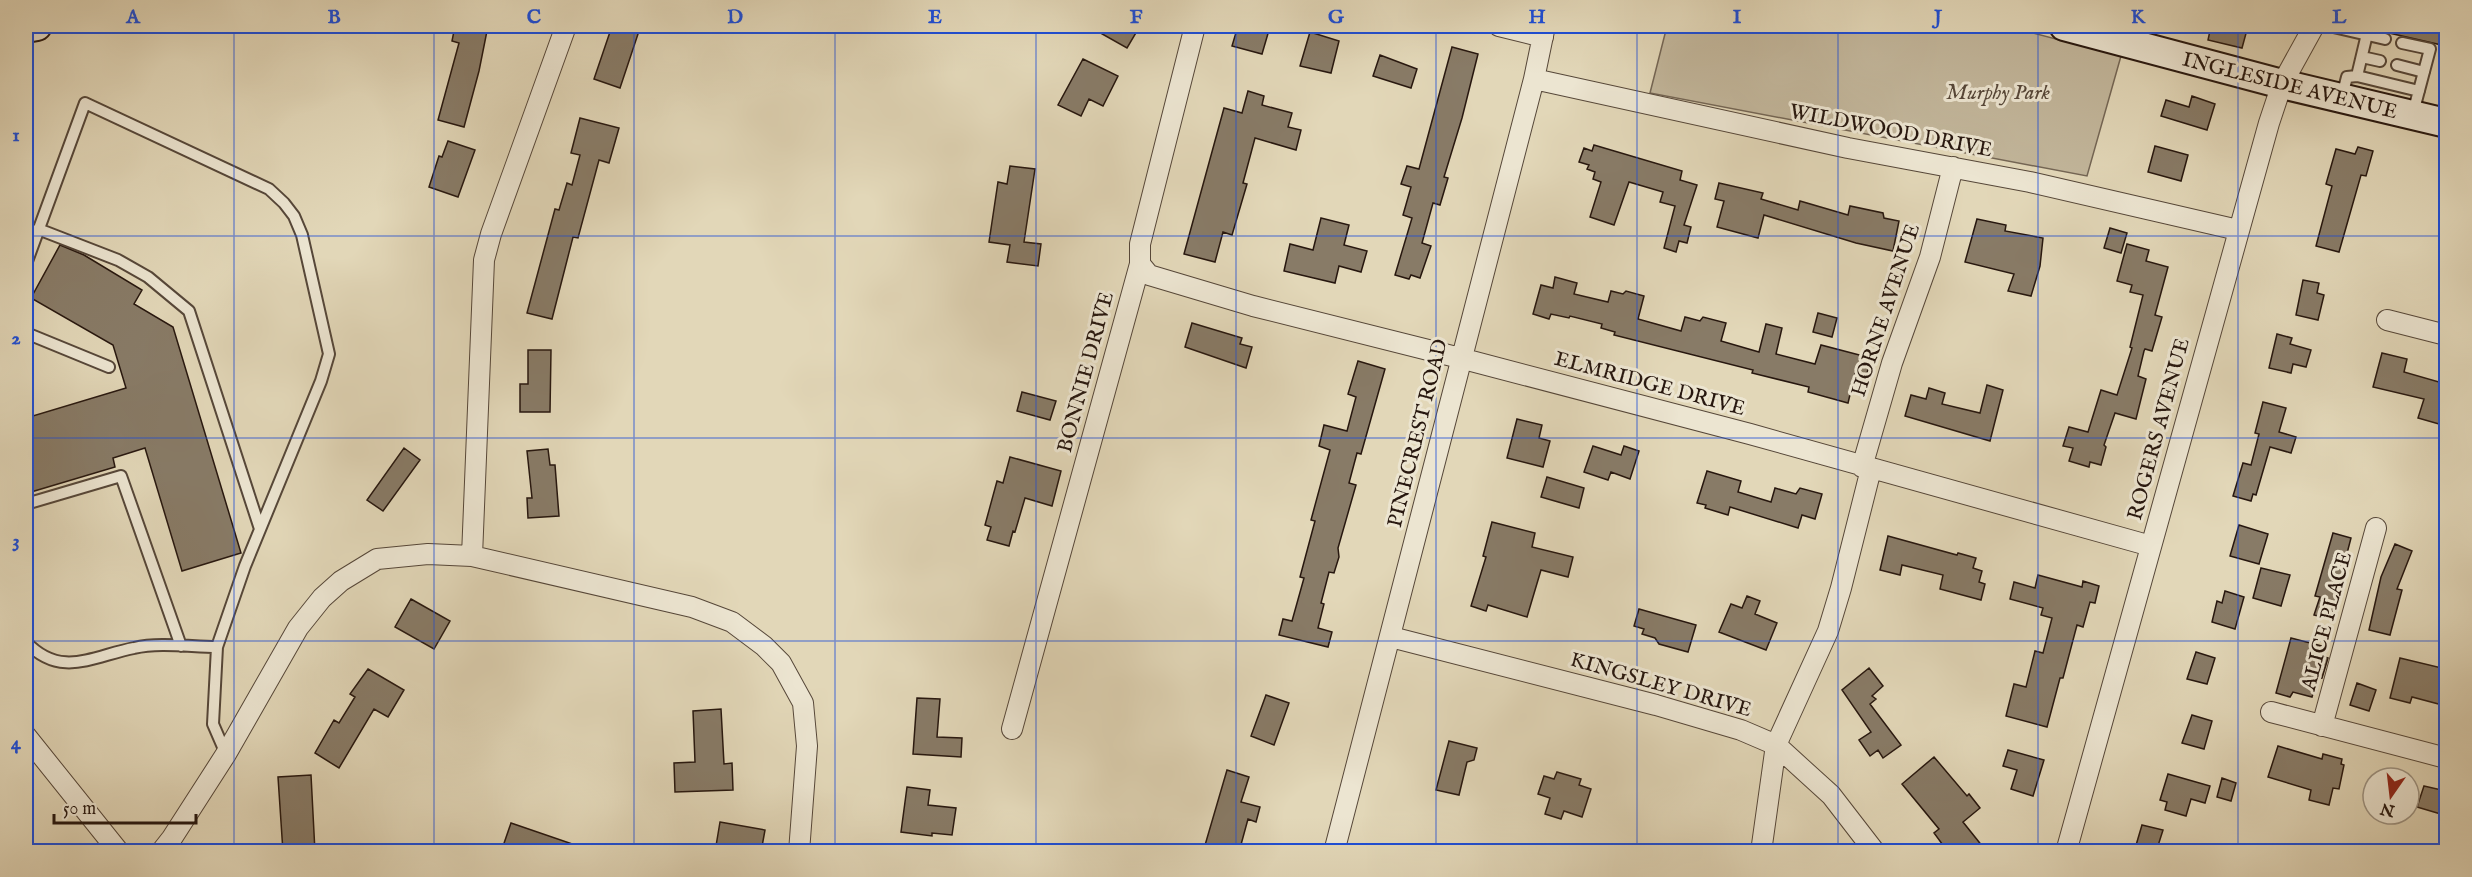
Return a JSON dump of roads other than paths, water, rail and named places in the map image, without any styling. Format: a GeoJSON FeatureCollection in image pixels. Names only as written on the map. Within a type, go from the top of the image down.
{"type":"FeatureCollection","features":[{"type":"Feature","properties":{"kind":"street"},"geometry":{"type":"LineString","coordinates":[[26,28],[36,26]]}},
{"type":"Feature","properties":{"kind":"street"},"geometry":{"type":"LineString","coordinates":[[472,556],[484,260],[491,234],[566,26]]}},
{"type":"Feature","properties":{"kind":"street","name":"BONNIE DRIVE"},"geometry":{"type":"LineString","coordinates":[[1012,729],[1140,264],[1140,244],[1195,26]]}},
{"type":"Feature","properties":{"kind":"street"},"geometry":{"type":"LineString","coordinates":[[1499,26],[1544,31]]}},
{"type":"Feature","properties":{"kind":"street","name":"INGLESIDE AVENUE"},"geometry":{"type":"LineString","coordinates":[[2064,26],[2282,84],[2349,87],[2416,103],[2446,123]]}},
{"type":"Feature","properties":{"kind":"street","name":"ROGERS AVENUE"},"geometry":{"type":"LineString","coordinates":[[2066,852],[2238,230],[2282,84],[2314,26]]}},
{"type":"Feature","properties":{"kind":"street","name":"PINECREST ROAD"},"geometry":{"type":"LineString","coordinates":[[1334,852],[1534,79],[1544,31]]}},
{"type":"Feature","properties":{"kind":"street","name":"WILDWOOD DRIVE"},"geometry":{"type":"LineString","coordinates":[[1534,79],[1848,148],[2030,182],[2238,230]]}},
{"type":"Feature","properties":{"kind":"street","name":"HORNE AVENUE"},"geometry":{"type":"LineString","coordinates":[[1761,852],[1776,745],[1828,631],[1841,588],[1866,468],[1892,363],[1930,257],[1953,167]]}},
{"type":"Feature","properties":{"kind":"street","name":"ELMRIDGE DRIVE"},"geometry":{"type":"LineString","coordinates":[[1140,264],[1149,275],[1253,306],[1750,434],[2151,546]]}},
{"type":"Feature","properties":{"kind":"street"},"geometry":{"type":"LineString","coordinates":[[2387,320],[2446,335]]}},
{"type":"Feature","properties":{"kind":"street","name":"ALICE PLACE"},"geometry":{"type":"LineString","coordinates":[[2322,726],[2376,528]]}},
{"type":"Feature","properties":{"kind":"street"},"geometry":{"type":"LineString","coordinates":[[160,852],[172,838],[226,754],[298,627],[322,598],[340,581],[377,560],[428,554],[472,556],[692,607],[732,622],[764,646],[781,663],[803,703],[807,746],[799,852]]}},
{"type":"Feature","properties":{"kind":"street","name":"KINGSLEY DRIVE"},"geometry":{"type":"LineString","coordinates":[[1391,637],[1666,707],[1741,730],[1776,745],[1803,767],[1831,795],[1875,852]]}},
{"type":"Feature","properties":{"kind":"street"},"geometry":{"type":"LineString","coordinates":[[2271,712],[2446,758]]}},
{"type":"Feature","properties":{"kind":"street"},"geometry":{"type":"LineString","coordinates":[[26,736],[119,852]]}},
{"type":"Feature","properties":{"kind":"lane"},"geometry":{"type":"LineString","coordinates":[[2330,26],[2385,39]]}},
{"type":"Feature","properties":{"kind":"lane"},"geometry":{"type":"LineString","coordinates":[[2349,87],[2362,57],[2367,34]]}},
{"type":"Feature","properties":{"kind":"lane"},"geometry":{"type":"LineString","coordinates":[[2402,43],[2430,49],[2416,103]]}},
{"type":"Feature","properties":{"kind":"lane"},"geometry":{"type":"LineString","coordinates":[[2362,57],[2380,61]]}},
{"type":"Feature","properties":{"kind":"lane"},"geometry":{"type":"LineString","coordinates":[[2397,65],[2424,72]]}},
{"type":"Feature","properties":{"kind":"lane"},"geometry":{"type":"LineString","coordinates":[[26,264],[85,103],[270,189],[294,216],[302,235],[329,354],[321,381],[244,566],[217,647],[213,724],[226,754]]}},
{"type":"Feature","properties":{"kind":"lane"},"geometry":{"type":"LineString","coordinates":[[38,229],[118,260],[148,277],[189,311],[260,529]]}},
{"type":"Feature","properties":{"kind":"lane"},"geometry":{"type":"LineString","coordinates":[[26,333],[109,367]]}},
{"type":"Feature","properties":{"kind":"lane"},"geometry":{"type":"LineString","coordinates":[[26,504],[121,476],[181,646]]}},
{"type":"Feature","properties":{"kind":"lane"},"geometry":{"type":"LineString","coordinates":[[26,642],[48,659],[79,663],[134,648],[217,647]]}},
{"type":"Feature","properties":{"kind":"park label","name":"Murphy Park"},"geometry":{"type":"Point","coordinates":[1998,92]}}]}
